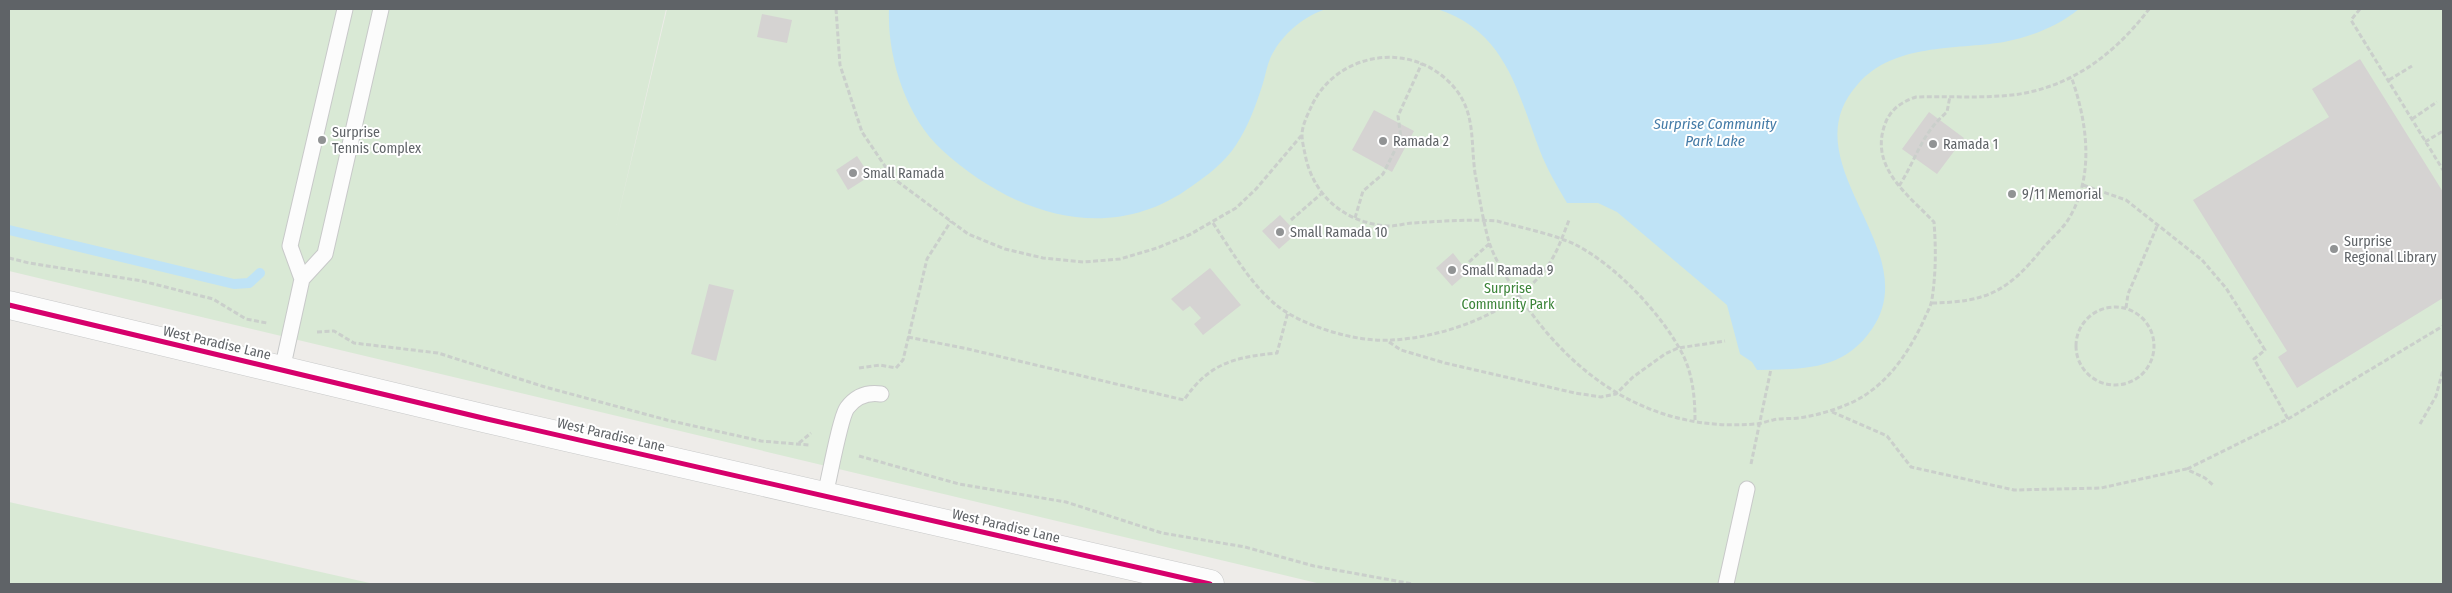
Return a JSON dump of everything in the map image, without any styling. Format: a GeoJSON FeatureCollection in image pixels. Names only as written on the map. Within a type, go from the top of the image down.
{"type":"FeatureCollection","features":[{"type":"Feature","properties":{"kind":"street","name":"West Paradise Lane"},"geometry":{"type":"LineString","coordinates":[[9,304],[282,370],[1210,584]]}},
{"type":"Feature","properties":{"kind":"lane"},"geometry":{"type":"LineString","coordinates":[[302,279],[290,246],[345,9]]}},
{"type":"Feature","properties":{"kind":"lane"},"geometry":{"type":"LineString","coordinates":[[282,370],[302,279],[325,254],[381,9]]}},
{"type":"Feature","properties":{"kind":"lane"},"geometry":{"type":"LineString","coordinates":[[825,495],[846,409],[870,392],[881,394]]}},
{"type":"Feature","properties":{"kind":"lane"},"geometry":{"type":"LineString","coordinates":[[1726,584],[1747,489]]}},
{"type":"Feature","properties":{"kind":"path"},"geometry":{"type":"LineString","coordinates":[[836,9],[840,65],[862,132],[893,178],[968,234],[1005,249],[1043,258],[1084,262],[1120,259],[1157,248],[1212,223],[1236,208],[1256,189],[1302,136]]}},
{"type":"Feature","properties":{"kind":"path"},"geometry":{"type":"LineString","coordinates":[[1695,420],[1695,397],[1684,357],[1664,326],[1624,279],[1592,255],[1573,244],[1497,221],[1485,220],[1437,221],[1394,226],[1366,224],[1341,213],[1321,194],[1308,170],[1302,136],[1307,117],[1318,92],[1339,71],[1365,59],[1394,57],[1422,63],[1447,79],[1464,102],[1473,130],[1475,173],[1485,220],[1490,243],[1518,295],[1537,322],[1568,356],[1616,394],[1638,405],[1695,420],[1728,424],[1758,424],[1832,412],[1862,397],[1895,370],[1908,353],[1932,303],[1936,257],[1934,222],[1899,186],[1886,168],[1880,152],[1886,120],[1893,110],[1904,101],[1916,97],[2014,95],[2072,79],[2113,48],[2149,9]]}},
{"type":"Feature","properties":{"kind":"path"},"geometry":{"type":"LineString","coordinates":[[2360,9],[2351,20],[2443,170]]}},
{"type":"Feature","properties":{"kind":"path"},"geometry":{"type":"LineString","coordinates":[[1355,218],[1362,191],[1383,174],[1401,138],[1398,116],[1422,63]]}},
{"type":"Feature","properties":{"kind":"path"},"geometry":{"type":"LineString","coordinates":[[2389,80],[2412,66]]}},
{"type":"Feature","properties":{"kind":"path"},"geometry":{"type":"LineString","coordinates":[[1932,303],[1968,301],[1998,292],[2019,276],[2066,222],[2083,185],[2086,158],[2082,107],[2072,79]]}},
{"type":"Feature","properties":{"kind":"path"},"geometry":{"type":"LineString","coordinates":[[1899,186],[1913,165],[1923,138],[1932,125],[1947,112],[1950,96]]}},
{"type":"Feature","properties":{"kind":"path"},"geometry":{"type":"LineString","coordinates":[[2412,119],[2437,102]]}},
{"type":"Feature","properties":{"kind":"path"},"geometry":{"type":"LineString","coordinates":[[2426,142],[2443,130]]}},
{"type":"Feature","properties":{"kind":"path"},"geometry":{"type":"LineString","coordinates":[[2083,185],[2126,200],[2202,260],[2226,288],[2265,350],[2254,359],[2288,420]]}},
{"type":"Feature","properties":{"kind":"path"},"geometry":{"type":"LineString","coordinates":[[1291,220],[1321,194]]}},
{"type":"Feature","properties":{"kind":"path"},"geometry":{"type":"LineString","coordinates":[[1212,223],[1251,280],[1275,304],[1308,323],[1339,335],[1386,340],[1426,336],[1453,329],[1493,311],[1518,295],[1544,270],[1561,240],[1569,220]]}},
{"type":"Feature","properties":{"kind":"path"},"geometry":{"type":"LineString","coordinates":[[851,372],[864,366],[896,368],[903,360],[927,259],[951,221]]}},
{"type":"Feature","properties":{"kind":"path"},"geometry":{"type":"LineString","coordinates":[[2126,308],[2128,294],[2158,224]]}},
{"type":"Feature","properties":{"kind":"path"},"geometry":{"type":"LineString","coordinates":[[1469,262],[1490,243]]}},
{"type":"Feature","properties":{"kind":"path"},"geometry":{"type":"LineString","coordinates":[[9,258],[28,264],[142,281],[212,299],[246,319],[322,334],[334,331],[354,343],[438,353],[545,387],[668,420],[761,441],[821,446],[960,484],[1066,502],[1162,533],[1244,547],[1314,566],[1413,584]]}},
{"type":"Feature","properties":{"kind":"path"},"geometry":{"type":"LineString","coordinates":[[2113,306],[2126,308],[2138,314],[2147,323],[2153,336],[2155,349],[2151,362],[2144,373],[2132,381],[2120,385],[2106,384],[2095,379],[2085,371],[2079,361],[2076,348],[2077,336],[2082,324],[2090,315],[2101,309],[2113,306]]}},
{"type":"Feature","properties":{"kind":"path"},"geometry":{"type":"LineString","coordinates":[[908,338],[968,349],[1184,400],[1209,370],[1248,356],[1277,353],[1288,312]]}},
{"type":"Feature","properties":{"kind":"path"},"geometry":{"type":"LineString","coordinates":[[1832,412],[1887,436],[1911,467],[2014,490],[2102,488],[2186,469],[2288,420],[2443,326]]}},
{"type":"Feature","properties":{"kind":"path"},"geometry":{"type":"LineString","coordinates":[[1386,340],[1401,350],[1445,363],[1575,393],[1601,397],[1616,394],[1652,362],[1678,348],[1724,341]]}},
{"type":"Feature","properties":{"kind":"path"},"geometry":{"type":"LineString","coordinates":[[1747,489],[1758,424],[1771,368]]}},
{"type":"Feature","properties":{"kind":"path"},"geometry":{"type":"LineString","coordinates":[[2420,424],[2436,396],[2443,370]]}},
{"type":"Feature","properties":{"kind":"path"},"geometry":{"type":"LineString","coordinates":[[798,444],[810,436],[813,430]]}},
{"type":"Feature","properties":{"kind":"path"},"geometry":{"type":"LineString","coordinates":[[2186,469],[2205,478],[2214,486]]}},
{"type":"Feature","properties":{"kind":"green space","name":"Surprise Community Park"},"geometry":{"type":"Polygon","coordinates":[[[9,9],[666,9],[616,225],[667,9],[2443,9],[2443,584],[1321,584],[9,271],[9,9]]]}},
{"type":"Feature","properties":{"kind":"green space"},"geometry":{"type":"Polygon","coordinates":[[[9,502],[374,584],[9,584],[9,502]]]}},
{"type":"Feature","properties":{"kind":"water"},"geometry":{"type":"Polygon","coordinates":[[[889,9],[1326,9],[1303,20],[1279,44],[1270,58],[1258,99],[1245,130],[1232,151],[1216,168],[1192,186],[1160,205],[1128,215],[1095,218],[1062,215],[1030,206],[999,191],[969,172],[942,150],[918,121],[901,85],[891,47],[889,9]]]}},
{"type":"Feature","properties":{"kind":"water","name":"Surprise Community Park Lake"},"geometry":{"type":"Polygon","coordinates":[[[1437,9],[2079,9],[2053,26],[2014,40],[1926,51],[1889,61],[1873,71],[1858,84],[1840,114],[1838,144],[1846,175],[1873,237],[1883,268],[1884,299],[1872,329],[1861,343],[1848,353],[1821,365],[1806,368],[1757,370],[1752,362],[1740,354],[1727,305],[1617,212],[1598,203],[1567,203],[1543,158],[1506,66],[1494,48],[1479,32],[1460,19],[1437,9]]]}},
{"type":"Feature","properties":{"kind":"building"},"geometry":{"type":"Polygon","coordinates":[[[762,14],[792,20],[787,43],[757,37],[762,14]]]}},
{"type":"Feature","properties":{"kind":"building","name":"Surprise Regional Library"},"geometry":{"type":"Polygon","coordinates":[[[2360,59],[2443,192],[2443,298],[2297,388],[2278,357],[2287,351],[2193,200],[2329,117],[2312,89],[2360,59]]]}},
{"type":"Feature","properties":{"kind":"building","name":"Ramada 2"},"geometry":{"type":"Polygon","coordinates":[[[1374,110],[1414,131],[1392,172],[1352,150],[1374,110]]]}},
{"type":"Feature","properties":{"kind":"building","name":"Ramada 1"},"geometry":{"type":"Polygon","coordinates":[[[1929,112],[1964,138],[1937,174],[1902,149],[1929,112]]]}},
{"type":"Feature","properties":{"kind":"building","name":"Small Ramada"},"geometry":{"type":"Polygon","coordinates":[[[857,156],[870,176],[848,190],[836,170],[857,156]]]}},
{"type":"Feature","properties":{"kind":"building","name":"Small Ramada 10"},"geometry":{"type":"Polygon","coordinates":[[[1280,215],[1297,233],[1279,249],[1262,231],[1280,215]]]}},
{"type":"Feature","properties":{"kind":"building","name":"Small Ramada 9"},"geometry":{"type":"Polygon","coordinates":[[[1453,253],[1468,272],[1452,286],[1436,268],[1453,253]]]}},
{"type":"Feature","properties":{"kind":"building"},"geometry":{"type":"Polygon","coordinates":[[[1210,268],[1241,305],[1203,335],[1194,324],[1201,318],[1190,306],[1183,311],[1171,299],[1210,268]]]}},
{"type":"Feature","properties":{"kind":"building"},"geometry":{"type":"Polygon","coordinates":[[[709,284],[734,290],[716,361],[691,354],[709,284]]]}},
{"type":"Feature","properties":{"kind":"waterway"},"geometry":{"type":"LineString","coordinates":[[9,230],[234,284],[249,283],[260,273]]}},
{"type":"Feature","properties":{"kind":"cycle path"},"geometry":{"type":"LineString","coordinates":[[9,305],[487,419],[1210,584]]}},
{"type":"Feature","properties":{"kind":"place","name":"Surprise Tennis Complex"},"geometry":{"type":"Point","coordinates":[322,140]}},
{"type":"Feature","properties":{"kind":"place","name":"Ramada 2"},"geometry":{"type":"Point","coordinates":[1383,141]}},
{"type":"Feature","properties":{"kind":"place","name":"Ramada 1"},"geometry":{"type":"Point","coordinates":[1933,144]}},
{"type":"Feature","properties":{"kind":"place","name":"Small Ramada"},"geometry":{"type":"Point","coordinates":[853,173]}},
{"type":"Feature","properties":{"kind":"place","name":"9/11 Memorial"},"geometry":{"type":"Point","coordinates":[2012,194]}},
{"type":"Feature","properties":{"kind":"place","name":"Small Ramada 10"},"geometry":{"type":"Point","coordinates":[1280,232]}},
{"type":"Feature","properties":{"kind":"place","name":"Surprise Regional Library"},"geometry":{"type":"Point","coordinates":[2334,249]}},
{"type":"Feature","properties":{"kind":"place","name":"Small Ramada 9"},"geometry":{"type":"Point","coordinates":[1452,270]}}]}
